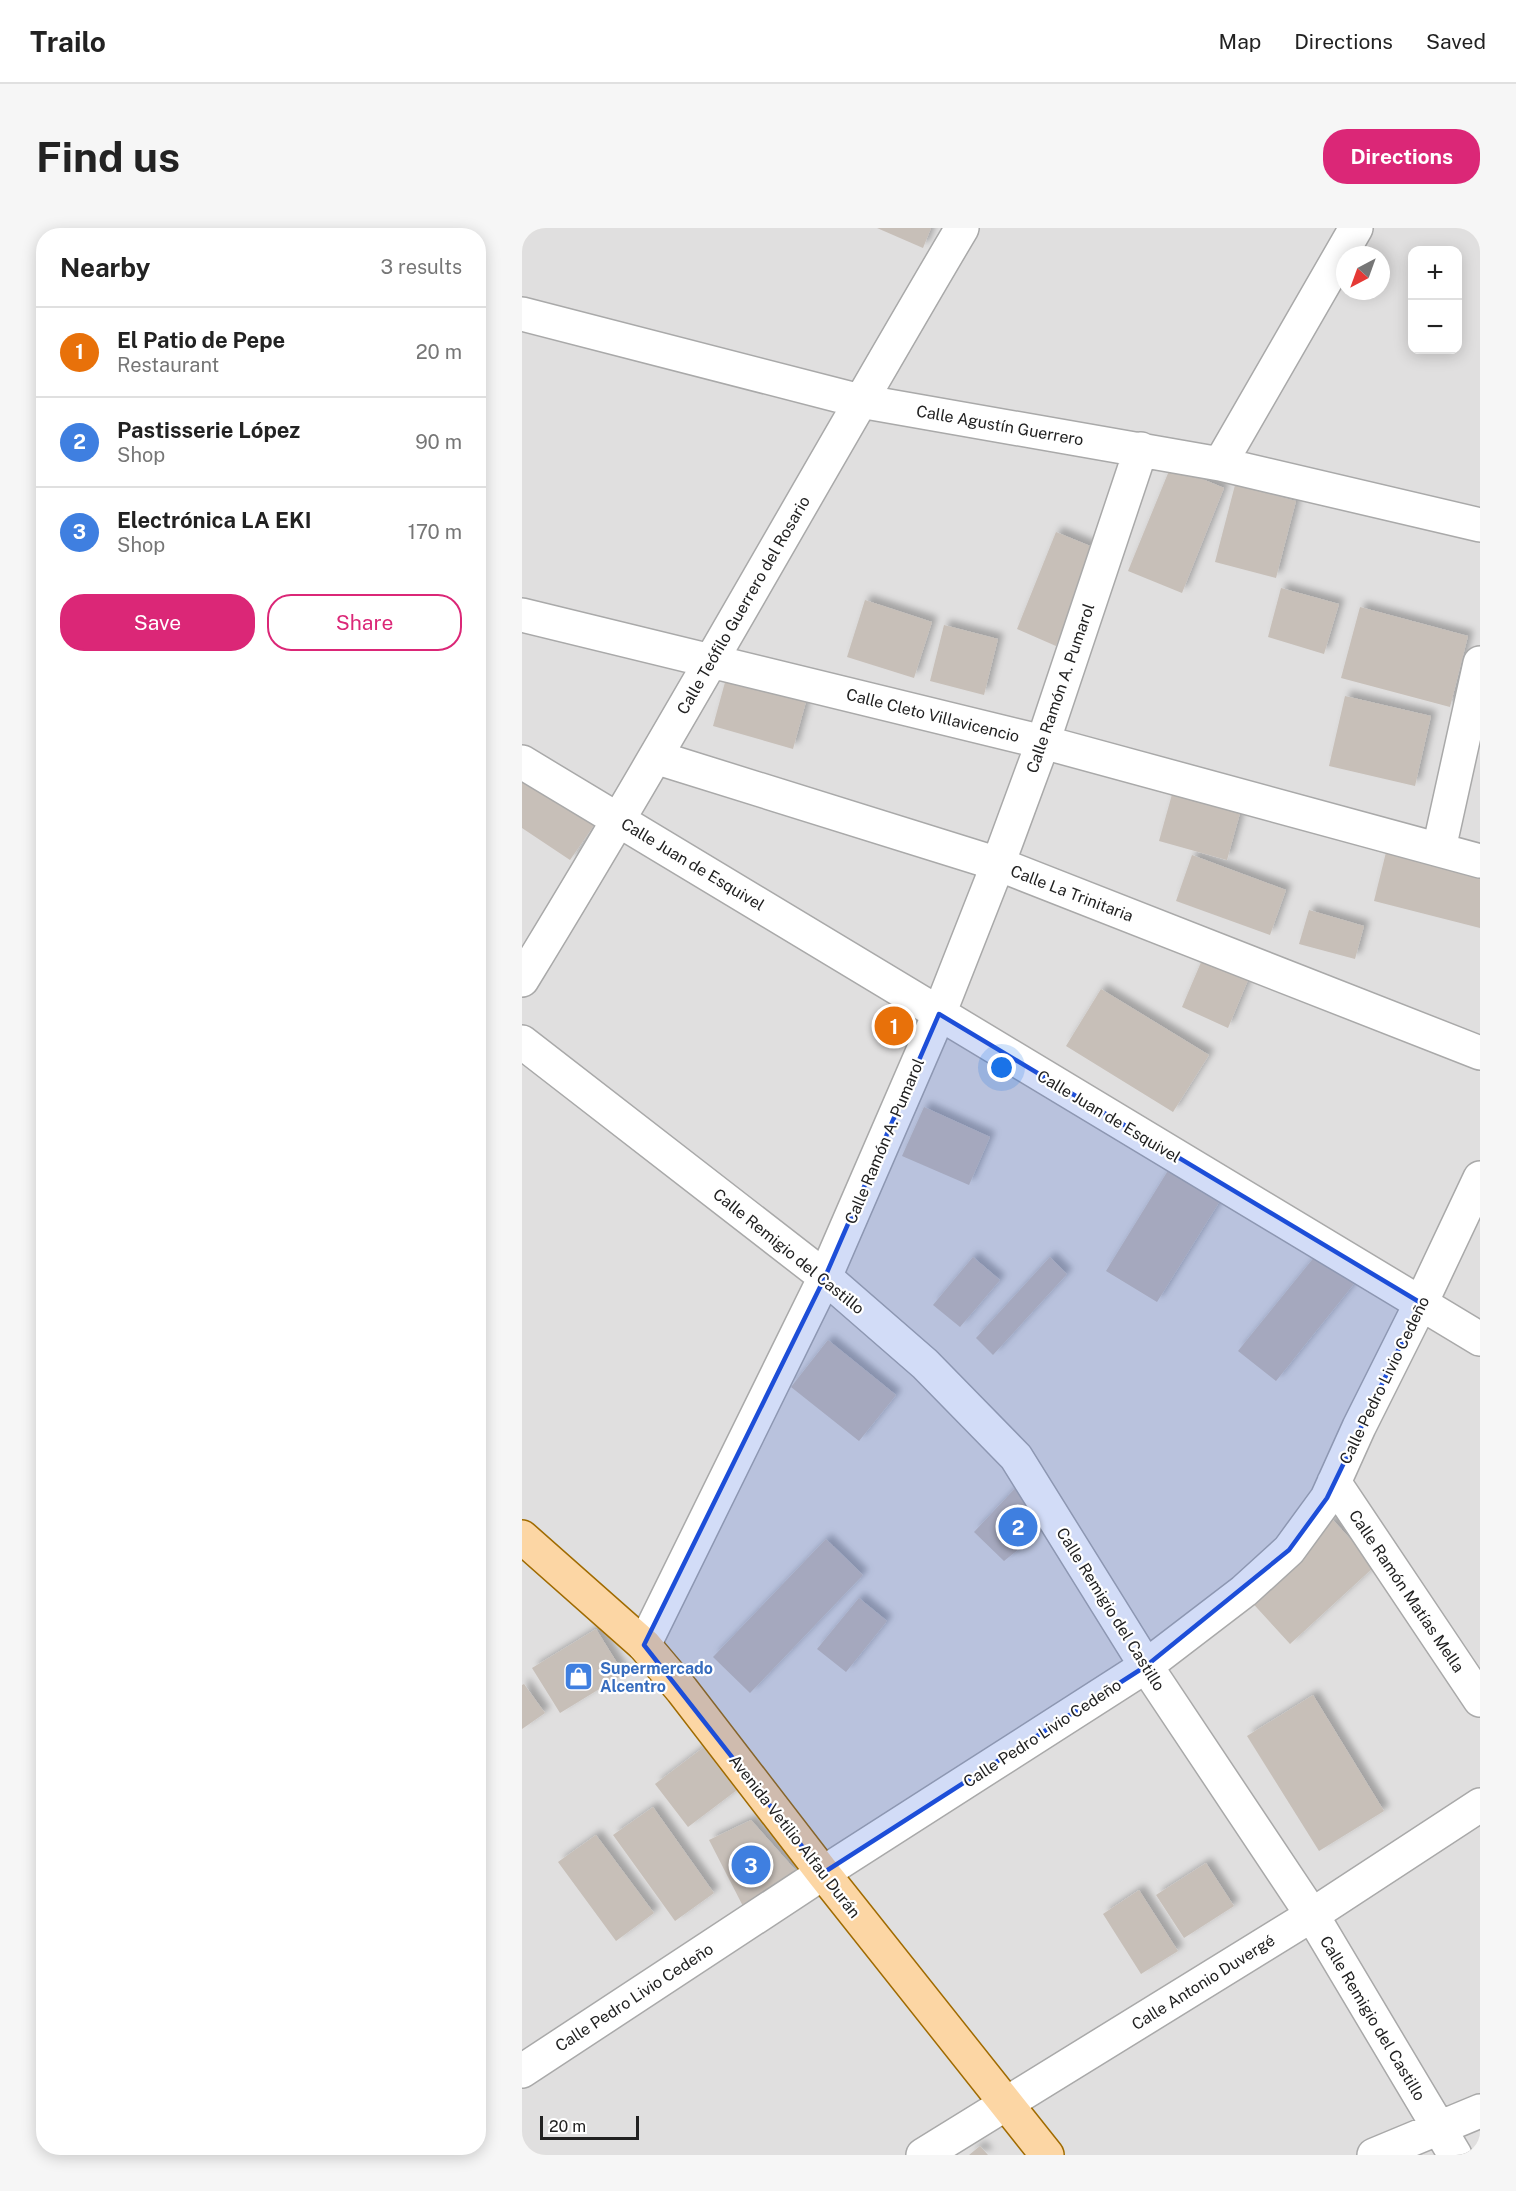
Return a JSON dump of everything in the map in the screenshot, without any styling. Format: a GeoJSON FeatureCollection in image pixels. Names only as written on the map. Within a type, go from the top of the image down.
{"type":"FeatureCollection","features":[{"type":"Feature","properties":{"kind":"main road","name":"Avenida Vetilio Alfau Durán"},"geometry":{"type":"LineString","coordinates":[[522,1537],[644,1645],[682,1690],[823,1873],[1047,2155]]}},
{"type":"Feature","properties":{"kind":"street","name":"Calle Teófilo Guerrero del Rosario"},"geometry":{"type":"LineString","coordinates":[[522,980],[620,819],[962,228]]}},
{"type":"Feature","properties":{"kind":"street"},"geometry":{"type":"LineString","coordinates":[[1220,464],[1356,228]]}},
{"type":"Feature","properties":{"kind":"street","name":"Calle Agustín Guerrero"},"geometry":{"type":"LineString","coordinates":[[522,314],[860,401],[1220,464],[1480,525]]}},
{"type":"Feature","properties":{"kind":"street","name":"Calle Ramón A. Pumarol"},"geometry":{"type":"LineString","coordinates":[[644,1645],[825,1276],[939,1014],[998,864],[1042,742],[1141,449]]}},
{"type":"Feature","properties":{"kind":"street","name":"Calle Cleto Villavicencio"},"geometry":{"type":"LineString","coordinates":[[522,615],[1042,742],[1480,861]]}},
{"type":"Feature","properties":{"kind":"street"},"geometry":{"type":"LineString","coordinates":[[1439,849],[1480,663]]}},
{"type":"Feature","properties":{"kind":"street","name":"Calle La Trinitaria"},"geometry":{"type":"LineString","coordinates":[[655,757],[998,864],[1480,1053]]}},
{"type":"Feature","properties":{"kind":"street","name":"Calle Juan de Esquivel"},"geometry":{"type":"LineString","coordinates":[[522,762],[1480,1339]]}},
{"type":"Feature","properties":{"kind":"street","name":"Calle Remigio del Castillo"},"geometry":{"type":"LineString","coordinates":[[522,1042],[825,1276],[925,1364],[1016,1456],[1146,1666],[1312,1915],[1455,2155]]}},
{"type":"Feature","properties":{"kind":"street","name":"Calle Pedro Livio Cedeño"},"geometry":{"type":"LineString","coordinates":[[522,2071],[823,1873],[1146,1666],[1244,1591],[1289,1551],[1327,1498],[1480,1178]]}},
{"type":"Feature","properties":{"kind":"street","name":"Calle Ramón Matías Mella"},"geometry":{"type":"LineString","coordinates":[[1334,1482],[1480,1700]]}},
{"type":"Feature","properties":{"kind":"street","name":"Calle Antonio Duvergé"},"geometry":{"type":"LineString","coordinates":[[923,2155],[1312,1915],[1480,1805]]}},
{"type":"Feature","properties":{"kind":"street"},"geometry":{"type":"LineString","coordinates":[[1374,2155],[1480,2111]]}},
{"type":"Feature","properties":{"kind":"highlighted area"},"geometry":{"type":"Polygon","coordinates":[[[939,1014],[1421,1303],[1327,1498],[1289,1550],[1146,1666],[823,1873],[644,1645],[825,1277],[939,1014]]]}},
{"type":"Feature","properties":{"kind":"shaded area"},"geometry":{"type":"Polygon","coordinates":[[[522,228],[1480,228],[1480,2155],[522,2155],[522,228]]]}},
{"type":"Feature","properties":{"kind":"building"},"geometry":{"type":"Polygon","coordinates":[[[877,228],[931,228],[923,248],[877,228]]]}},
{"type":"Feature","properties":{"kind":"building"},"geometry":{"type":"Polygon","coordinates":[[[1171,466],[1224,488],[1182,593],[1128,571],[1171,466]]]}},
{"type":"Feature","properties":{"kind":"building"},"geometry":{"type":"Polygon","coordinates":[[[1235,485],[1296,501],[1276,578],[1215,562],[1235,485]]]}},
{"type":"Feature","properties":{"kind":"building"},"geometry":{"type":"Polygon","coordinates":[[[1056,532],[1095,548],[1056,646],[1017,629],[1056,532]]]}},
{"type":"Feature","properties":{"kind":"building"},"geometry":{"type":"Polygon","coordinates":[[[1281,588],[1339,604],[1324,654],[1268,637],[1281,588]]]}},
{"type":"Feature","properties":{"kind":"building"},"geometry":{"type":"Polygon","coordinates":[[[865,600],[932,622],[914,678],[847,657],[865,600]]]}},
{"type":"Feature","properties":{"kind":"building"},"geometry":{"type":"Polygon","coordinates":[[[1360,607],[1468,636],[1450,707],[1341,678],[1360,607]]]}},
{"type":"Feature","properties":{"kind":"building"},"geometry":{"type":"Polygon","coordinates":[[[944,625],[998,639],[984,695],[930,681],[944,625]]]}},
{"type":"Feature","properties":{"kind":"building"},"geometry":{"type":"Polygon","coordinates":[[[727,675],[807,698],[793,749],[713,726],[727,675]]]}},
{"type":"Feature","properties":{"kind":"building"},"geometry":{"type":"Polygon","coordinates":[[[1345,696],[1431,716],[1415,786],[1329,766],[1345,696]]]}},
{"type":"Feature","properties":{"kind":"building"},"geometry":{"type":"Polygon","coordinates":[[[522,777],[601,815],[570,860],[522,828],[522,777]]]}},
{"type":"Feature","properties":{"kind":"building"},"geometry":{"type":"Polygon","coordinates":[[[1176,780],[1244,799],[1227,860],[1159,841],[1176,780]]]}},
{"type":"Feature","properties":{"kind":"building"},"geometry":{"type":"Polygon","coordinates":[[[1390,836],[1480,865],[1480,928],[1374,901],[1390,836]]]}},
{"type":"Feature","properties":{"kind":"building"},"geometry":{"type":"Polygon","coordinates":[[[1192,855],[1286,890],[1270,935],[1176,901],[1192,855]]]}},
{"type":"Feature","properties":{"kind":"building"},"geometry":{"type":"Polygon","coordinates":[[[1309,910],[1364,926],[1355,959],[1299,944],[1309,910]]]}},
{"type":"Feature","properties":{"kind":"building"},"geometry":{"type":"Polygon","coordinates":[[[1202,960],[1248,980],[1228,1028],[1182,1007],[1202,960]]]}},
{"type":"Feature","properties":{"kind":"building"},"geometry":{"type":"Polygon","coordinates":[[[1101,989],[1209,1055],[1173,1112],[1066,1046],[1101,989]]]}},
{"type":"Feature","properties":{"kind":"building"},"geometry":{"type":"Polygon","coordinates":[[[924,1107],[990,1137],[969,1185],[902,1156],[924,1107]]]}},
{"type":"Feature","properties":{"kind":"building"},"geometry":{"type":"Polygon","coordinates":[[[1177,1156],[1228,1188],[1157,1302],[1106,1271],[1177,1156]]]}},
{"type":"Feature","properties":{"kind":"building"},"geometry":{"type":"Polygon","coordinates":[[[1320,1250],[1357,1280],[1276,1381],[1238,1351],[1320,1250]]]}},
{"type":"Feature","properties":{"kind":"building"},"geometry":{"type":"Polygon","coordinates":[[[973,1257],[1000,1280],[960,1327],[933,1305],[973,1257]]]}},
{"type":"Feature","properties":{"kind":"building"},"geometry":{"type":"Polygon","coordinates":[[[1050,1257],[1067,1274],[993,1355],[976,1338],[1050,1257]]]}},
{"type":"Feature","properties":{"kind":"building"},"geometry":{"type":"Polygon","coordinates":[[[828,1340],[896,1395],[859,1441],[791,1387],[828,1340]]]}},
{"type":"Feature","properties":{"kind":"building"},"geometry":{"type":"Polygon","coordinates":[[[1023,1480],[1045,1528],[1004,1561],[974,1532],[1023,1480]]]}},
{"type":"Feature","properties":{"kind":"building"},"geometry":{"type":"Polygon","coordinates":[[[1332,1519],[1375,1566],[1290,1644],[1247,1597],[1332,1519]]]}},
{"type":"Feature","properties":{"kind":"building"},"geometry":{"type":"Polygon","coordinates":[[[826,1539],[863,1575],[750,1693],[713,1657],[826,1539]]]}},
{"type":"Feature","properties":{"kind":"building"},"geometry":{"type":"Polygon","coordinates":[[[859,1598],[887,1621],[846,1672],[817,1649],[859,1598]]]}},
{"type":"Feature","properties":{"kind":"building"},"geometry":{"type":"Polygon","coordinates":[[[596,1629],[624,1674],[560,1713],[532,1668],[596,1629]]]}},
{"type":"Feature","properties":{"kind":"building"},"geometry":{"type":"Polygon","coordinates":[[[524,1684],[545,1713],[522,1729],[522,1685],[524,1684]]]}},
{"type":"Feature","properties":{"kind":"building"},"geometry":{"type":"Polygon","coordinates":[[[1313,1695],[1384,1811],[1319,1851],[1247,1736],[1313,1695]]]}},
{"type":"Feature","properties":{"kind":"building"},"geometry":{"type":"Polygon","coordinates":[[[704,1747],[737,1790],[688,1827],[655,1784],[704,1747]]]}},
{"type":"Feature","properties":{"kind":"building"},"geometry":{"type":"Polygon","coordinates":[[[653,1807],[714,1893],[675,1921],[613,1835],[653,1807]]]}},
{"type":"Feature","properties":{"kind":"building"},"geometry":{"type":"Polygon","coordinates":[[[751,1820],[797,1872],[746,1912],[709,1840],[751,1820]]]}},
{"type":"Feature","properties":{"kind":"building"},"geometry":{"type":"Polygon","coordinates":[[[596,1835],[654,1913],[616,1941],[558,1862],[596,1835]]]}},
{"type":"Feature","properties":{"kind":"building"},"geometry":{"type":"Polygon","coordinates":[[[1206,1863],[1234,1906],[1184,1938],[1156,1895],[1206,1863]]]}},
{"type":"Feature","properties":{"kind":"building"},"geometry":{"type":"Polygon","coordinates":[[[1139,1890],[1178,1951],[1141,1974],[1103,1914],[1139,1890]]]}},
{"type":"Feature","properties":{"kind":"building"},"geometry":{"type":"Polygon","coordinates":[[[980,2146],[988,2155],[969,2155],[980,2146]]]}},
{"type":"Feature","properties":{"kind":"place","name":"El Patio de Pepe"},"geometry":{"type":"Point","coordinates":[894,1026]}},
{"type":"Feature","properties":{"kind":"place","name":"Pastisserie López"},"geometry":{"type":"Point","coordinates":[1018,1527]}},
{"type":"Feature","properties":{"kind":"place","name":"Supermercado Alcentro"},"geometry":{"type":"Point","coordinates":[579,1677]}},
{"type":"Feature","properties":{"kind":"place","name":"Electrónica LA EKI"},"geometry":{"type":"Point","coordinates":[751,1865]}}]}
